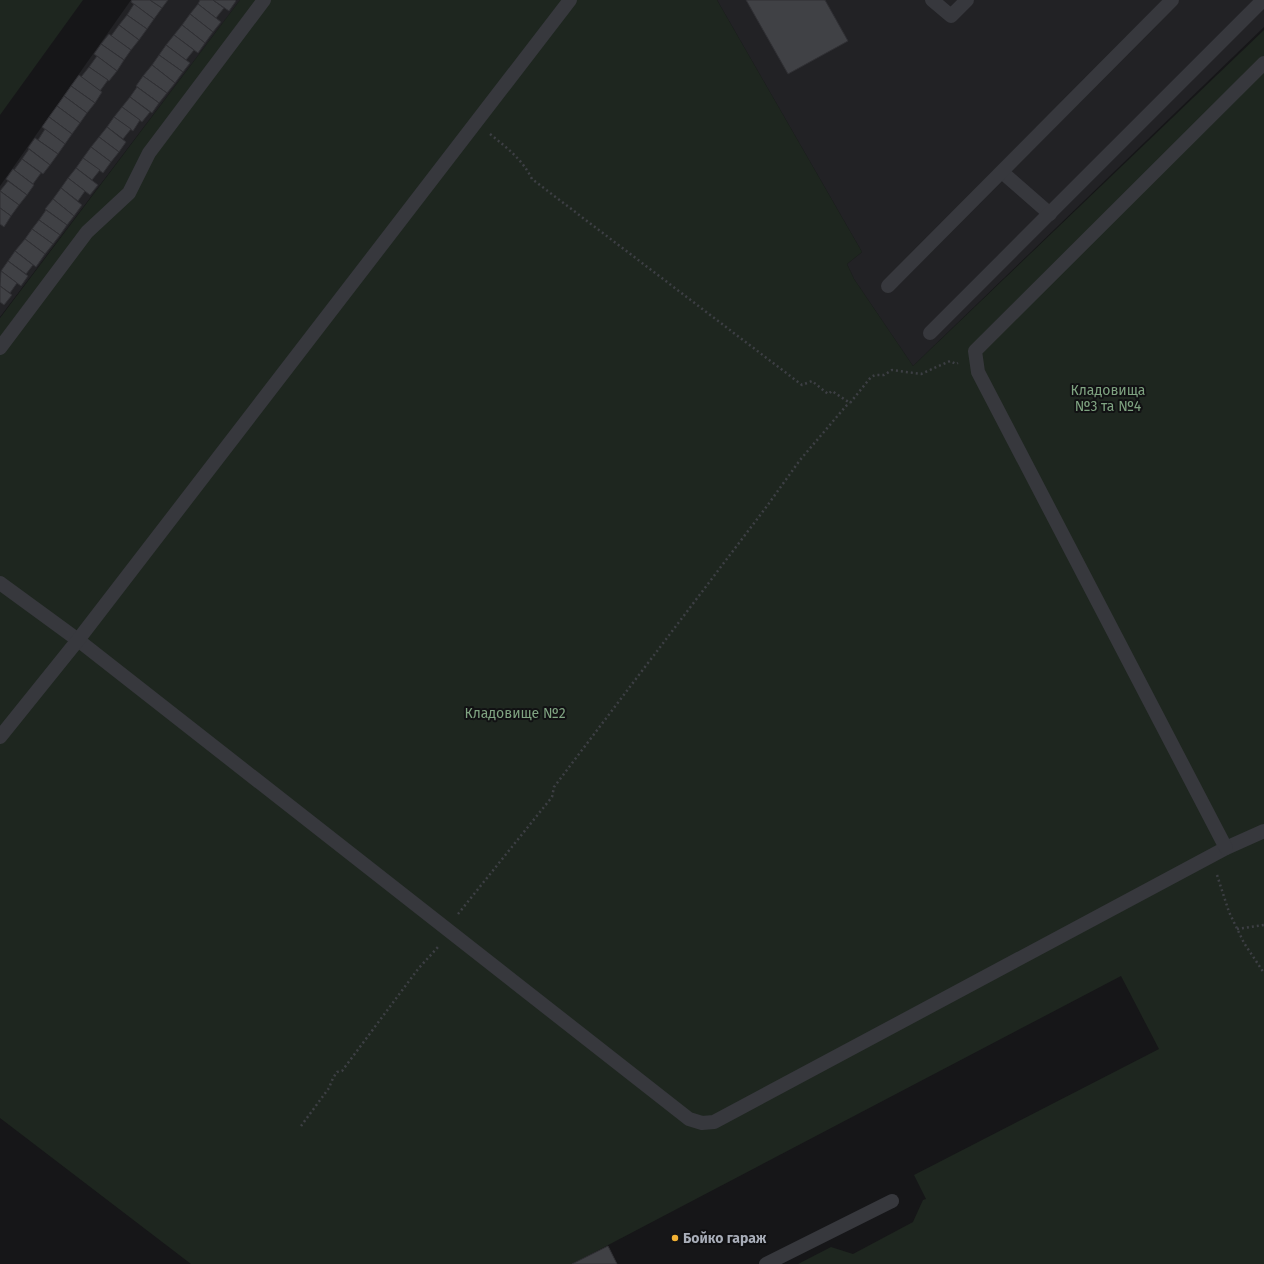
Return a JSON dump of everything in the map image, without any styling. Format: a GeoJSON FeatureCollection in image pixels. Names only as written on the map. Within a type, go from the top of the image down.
{"type":"FeatureCollection","features":[{"type":"Feature","properties":{"kind":"lane"},"geometry":{"type":"LineString","coordinates":[[0,348],[87,232],[129,193],[149,153],[264,0]]}},
{"type":"Feature","properties":{"kind":"lane"},"geometry":{"type":"LineString","coordinates":[[0,737],[78,640],[570,0]]}},
{"type":"Feature","properties":{"kind":"lane"},"geometry":{"type":"LineString","coordinates":[[932,0],[951,16],[967,0]]}},
{"type":"Feature","properties":{"kind":"lane"},"geometry":{"type":"LineString","coordinates":[[888,286],[1172,0]]}},
{"type":"Feature","properties":{"kind":"lane"},"geometry":{"type":"LineString","coordinates":[[930,333],[1263,0]]}},
{"type":"Feature","properties":{"kind":"lane"},"geometry":{"type":"LineString","coordinates":[[1226,848],[978,372],[975,351],[1264,63]]}},
{"type":"Feature","properties":{"kind":"lane"},"geometry":{"type":"LineString","coordinates":[[1002,172],[1050,214]]}},
{"type":"Feature","properties":{"kind":"lane"},"geometry":{"type":"LineString","coordinates":[[0,582],[78,640],[689,1119],[702,1123],[714,1122],[1226,848],[1264,830]]}},
{"type":"Feature","properties":{"kind":"lane"},"geometry":{"type":"LineString","coordinates":[[766,1264],[892,1201]]}},
{"type":"Feature","properties":{"kind":"path"},"geometry":{"type":"LineString","coordinates":[[475,123],[518,157],[528,170],[532,179],[793,380],[802,385],[812,381],[828,394],[832,391],[850,403]]}},
{"type":"Feature","properties":{"kind":"path"},"geometry":{"type":"LineString","coordinates":[[301,1126],[329,1088],[332,1078],[338,1072],[342,1071],[418,969],[438,948],[446,929],[552,797],[554,788],[800,460],[871,377],[875,375],[884,375],[892,370],[921,374],[950,361],[956,364],[976,359]]}},
{"type":"Feature","properties":{"kind":"path"},"geometry":{"type":"LineString","coordinates":[[1211,857],[1229,912],[1244,943],[1264,973]]}},
{"type":"Feature","properties":{"kind":"path"},"geometry":{"type":"LineString","coordinates":[[1237,929],[1264,925]]}},
{"type":"Feature","properties":{"kind":"shaded area"},"geometry":{"type":"Polygon","coordinates":[[[131,0],[240,0],[0,317],[0,186],[131,0]]]}},
{"type":"Feature","properties":{"kind":"shaded area"},"geometry":{"type":"Polygon","coordinates":[[[717,0],[1264,0],[1264,27],[913,366],[854,279],[847,264],[862,252],[717,0]]]}},
{"type":"Feature","properties":{"kind":"green space"},"geometry":{"type":"Polygon","coordinates":[[[0,0],[83,0],[0,115],[0,0]]]}},
{"type":"Feature","properties":{"kind":"green space","name":"Кладовище №2"},"geometry":{"type":"Polygon","coordinates":[[[240,0],[717,0],[862,252],[847,264],[854,279],[913,366],[1264,30],[1264,1264],[798,1264],[831,1247],[853,1254],[913,1222],[923,1200],[926,1199],[914,1175],[1159,1049],[1121,976],[572,1264],[191,1264],[0,1118],[0,318],[240,0]]]}},
{"type":"Feature","properties":{"kind":"building"},"geometry":{"type":"Polygon","coordinates":[[[132,0],[150,0],[162,8],[154,19],[131,2],[132,0]]]}},
{"type":"Feature","properties":{"kind":"building"},"geometry":{"type":"Polygon","coordinates":[[[150,0],[168,0],[162,8],[150,0]]]}},
{"type":"Feature","properties":{"kind":"building"},"geometry":{"type":"Polygon","coordinates":[[[200,0],[213,0],[224,8],[216,18],[198,4],[200,0]]]}},
{"type":"Feature","properties":{"kind":"building"},"geometry":{"type":"Polygon","coordinates":[[[213,0],[235,0],[236,1],[229,11],[213,0]]]}},
{"type":"Feature","properties":{"kind":"building"},"geometry":{"type":"Polygon","coordinates":[[[746,0],[825,0],[848,41],[788,74],[746,0]]]}},
{"type":"Feature","properties":{"kind":"building"},"geometry":{"type":"Polygon","coordinates":[[[134,4],[154,19],[147,29],[127,15],[134,4]]]}},
{"type":"Feature","properties":{"kind":"building"},"geometry":{"type":"Polygon","coordinates":[[[198,4],[221,22],[213,32],[190,14],[198,4]]]}},
{"type":"Feature","properties":{"kind":"building"},"geometry":{"type":"Polygon","coordinates":[[[190,14],[213,32],[205,43],[182,25],[190,14]]]}},
{"type":"Feature","properties":{"kind":"building"},"geometry":{"type":"Polygon","coordinates":[[[127,15],[147,29],[139,40],[119,25],[127,15]]]}},
{"type":"Feature","properties":{"kind":"building"},"geometry":{"type":"Polygon","coordinates":[[[119,25],[139,40],[131,50],[111,36],[119,25]]]}},
{"type":"Feature","properties":{"kind":"building"},"geometry":{"type":"Polygon","coordinates":[[[182,25],[205,43],[198,53],[174,35],[182,25]]]}},
{"type":"Feature","properties":{"kind":"building"},"geometry":{"type":"Polygon","coordinates":[[[109,34],[131,50],[124,60],[101,44],[109,34]]]}},
{"type":"Feature","properties":{"kind":"building"},"geometry":{"type":"Polygon","coordinates":[[[174,35],[194,50],[186,60],[166,45],[174,35]]]}},
{"type":"Feature","properties":{"kind":"building"},"geometry":{"type":"Polygon","coordinates":[[[101,44],[124,60],[117,71],[94,54],[101,44]]]}},
{"type":"Feature","properties":{"kind":"building"},"geometry":{"type":"Polygon","coordinates":[[[166,45],[190,63],[183,72],[159,55],[166,45]]]}},
{"type":"Feature","properties":{"kind":"building"},"geometry":{"type":"Polygon","coordinates":[[[159,55],[183,72],[175,83],[152,65],[159,55]]]}},
{"type":"Feature","properties":{"kind":"building"},"geometry":{"type":"Polygon","coordinates":[[[97,56],[117,71],[109,81],[89,67],[97,56]]]}},
{"type":"Feature","properties":{"kind":"building"},"geometry":{"type":"Polygon","coordinates":[[[152,65],[175,83],[167,93],[143,76],[152,65]]]}},
{"type":"Feature","properties":{"kind":"building"},"geometry":{"type":"Polygon","coordinates":[[[89,67],[108,80],[100,91],[81,77],[89,67]]]}},
{"type":"Feature","properties":{"kind":"building"},"geometry":{"type":"Polygon","coordinates":[[[79,75],[102,92],[95,103],[71,86],[79,75]]]}},
{"type":"Feature","properties":{"kind":"building"},"geometry":{"type":"Polygon","coordinates":[[[143,76],[167,93],[159,103],[136,86],[143,76]]]}},
{"type":"Feature","properties":{"kind":"building"},"geometry":{"type":"Polygon","coordinates":[[[71,86],[95,103],[87,113],[64,96],[71,86]]]}},
{"type":"Feature","properties":{"kind":"building"},"geometry":{"type":"Polygon","coordinates":[[[137,87],[159,103],[152,113],[130,97],[137,87]]]}},
{"type":"Feature","properties":{"kind":"building"},"geometry":{"type":"Polygon","coordinates":[[[64,96],[87,113],[80,123],[57,106],[64,96]]]}},
{"type":"Feature","properties":{"kind":"building"},"geometry":{"type":"Polygon","coordinates":[[[130,97],[150,112],[142,122],[122,107],[130,97]]]}},
{"type":"Feature","properties":{"kind":"building"},"geometry":{"type":"Polygon","coordinates":[[[57,106],[80,123],[72,134],[49,117],[57,106]]]}},
{"type":"Feature","properties":{"kind":"building"},"geometry":{"type":"Polygon","coordinates":[[[122,107],[140,120],[133,131],[114,117],[122,107]]]}},
{"type":"Feature","properties":{"kind":"building"},"geometry":{"type":"Polygon","coordinates":[[[49,117],[72,134],[65,144],[42,127],[49,117]]]}},
{"type":"Feature","properties":{"kind":"building"},"geometry":{"type":"Polygon","coordinates":[[[114,117],[131,129],[123,139],[107,127],[114,117]]]}},
{"type":"Feature","properties":{"kind":"building"},"geometry":{"type":"Polygon","coordinates":[[[107,127],[126,142],[119,152],[99,137],[107,127]]]}},
{"type":"Feature","properties":{"kind":"building"},"geometry":{"type":"Polygon","coordinates":[[[45,129],[65,144],[58,154],[38,140],[45,129]]]}},
{"type":"Feature","properties":{"kind":"building"},"geometry":{"type":"Polygon","coordinates":[[[99,137],[119,152],[111,162],[91,147],[99,137]]]}},
{"type":"Feature","properties":{"kind":"building"},"geometry":{"type":"Polygon","coordinates":[[[35,138],[58,154],[50,165],[28,148],[35,138]]]}},
{"type":"Feature","properties":{"kind":"building"},"geometry":{"type":"Polygon","coordinates":[[[91,147],[111,162],[103,173],[83,158],[91,147]]]}},
{"type":"Feature","properties":{"kind":"building"},"geometry":{"type":"Polygon","coordinates":[[[29,149],[50,165],[43,174],[22,159],[29,149]]]}},
{"type":"Feature","properties":{"kind":"building"},"geometry":{"type":"Polygon","coordinates":[[[83,158],[100,170],[92,180],[76,168],[83,158]]]}},
{"type":"Feature","properties":{"kind":"building"},"geometry":{"type":"Polygon","coordinates":[[[22,159],[41,173],[33,184],[14,170],[22,159]]]}},
{"type":"Feature","properties":{"kind":"building"},"geometry":{"type":"Polygon","coordinates":[[[76,168],[98,185],[90,195],[68,178],[76,168]]]}},
{"type":"Feature","properties":{"kind":"building"},"geometry":{"type":"Polygon","coordinates":[[[13,169],[34,185],[27,195],[6,179],[13,169]]]}},
{"type":"Feature","properties":{"kind":"building"},"geometry":{"type":"Polygon","coordinates":[[[68,178],[85,191],[78,201],[61,188],[68,178]]]}},
{"type":"Feature","properties":{"kind":"building"},"geometry":{"type":"Polygon","coordinates":[[[8,181],[27,195],[19,205],[0,191],[8,181]]]}},
{"type":"Feature","properties":{"kind":"building"},"geometry":{"type":"Polygon","coordinates":[[[61,188],[82,205],[74,216],[53,199],[61,188]]]}},
{"type":"Feature","properties":{"kind":"building"},"geometry":{"type":"Polygon","coordinates":[[[0,191],[19,205],[11,216],[0,208],[0,191]]]}},
{"type":"Feature","properties":{"kind":"building"},"geometry":{"type":"Polygon","coordinates":[[[53,199],[74,216],[67,225],[45,209],[53,199]]]}},
{"type":"Feature","properties":{"kind":"building"},"geometry":{"type":"Polygon","coordinates":[[[0,208],[11,216],[4,227],[0,224],[0,208]]]}},
{"type":"Feature","properties":{"kind":"building"},"geometry":{"type":"Polygon","coordinates":[[[46,210],[67,225],[60,235],[39,220],[46,210]]]}},
{"type":"Feature","properties":{"kind":"building"},"geometry":{"type":"Polygon","coordinates":[[[39,220],[60,235],[53,244],[32,229],[39,220]]]}},
{"type":"Feature","properties":{"kind":"building"},"geometry":{"type":"Polygon","coordinates":[[[32,229],[53,244],[45,254],[25,239],[32,229]]]}},
{"type":"Feature","properties":{"kind":"building"},"geometry":{"type":"Polygon","coordinates":[[[25,239],[45,254],[36,267],[15,251],[25,239]]]}},
{"type":"Feature","properties":{"kind":"building"},"geometry":{"type":"Polygon","coordinates":[[[15,251],[33,265],[26,274],[8,261],[15,251]]]}},
{"type":"Feature","properties":{"kind":"building"},"geometry":{"type":"Polygon","coordinates":[[[8,261],[28,276],[21,286],[1,271],[8,261]]]}},
{"type":"Feature","properties":{"kind":"building"},"geometry":{"type":"Polygon","coordinates":[[[1,271],[17,283],[10,293],[0,286],[1,271]]]}},
{"type":"Feature","properties":{"kind":"building"},"geometry":{"type":"Polygon","coordinates":[[[0,286],[12,295],[4,305],[0,302],[0,286]]]}},
{"type":"Feature","properties":{"kind":"building"},"geometry":{"type":"Polygon","coordinates":[[[608,1246],[617,1264],[572,1264],[608,1246]]]}},
{"type":"Feature","properties":{"kind":"place","name":"Бойко гараж"},"geometry":{"type":"Point","coordinates":[675,1238]}},
{"type":"Feature","properties":{"kind":"park label","name":"Кладовища №3 та №4"},"geometry":{"type":"Point","coordinates":[1108,398]}}]}
